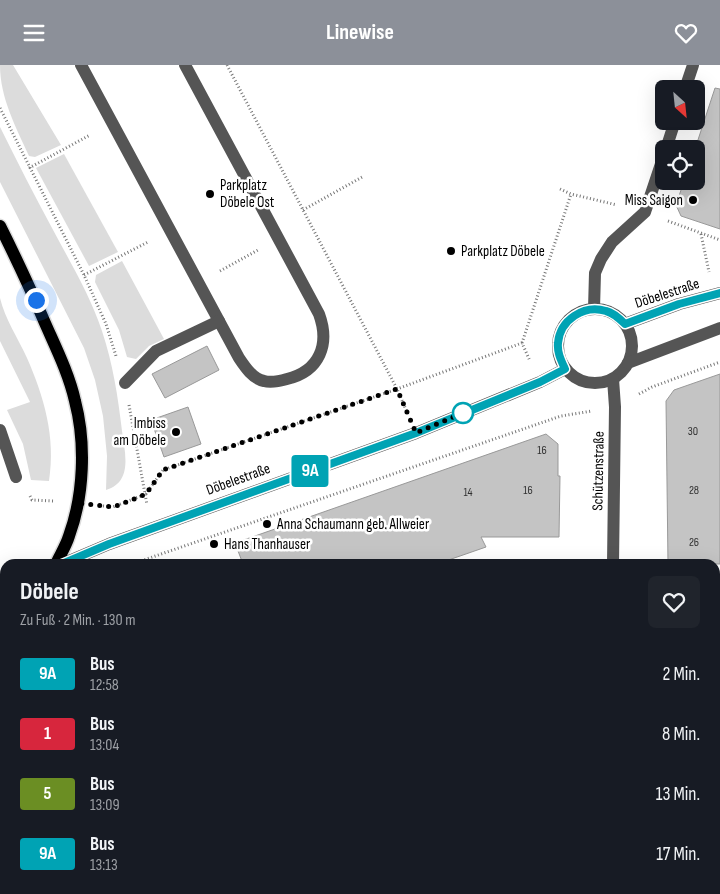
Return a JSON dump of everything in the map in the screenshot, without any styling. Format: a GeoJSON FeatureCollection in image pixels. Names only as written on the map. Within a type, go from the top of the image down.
{"type":"FeatureCollection","features":[{"type":"Feature","properties":{"kind":"main road"},"geometry":{"type":"LineString","coordinates":[[0,226],[21,267],[64,367],[76,401],[82,466],[77,503],[69,536],[58,559]]}},
{"type":"Feature","properties":{"kind":"street"},"geometry":{"type":"LineString","coordinates":[[81,65],[169,231],[247,370],[263,381],[278,381],[295,377],[309,370],[318,357],[323,345],[324,327],[185,65]]}},
{"type":"Feature","properties":{"kind":"street"},"geometry":{"type":"LineString","coordinates":[[688,80],[693,65]]}},
{"type":"Feature","properties":{"kind":"street"},"geometry":{"type":"LineString","coordinates":[[655,182],[645,212],[612,242],[600,259],[596,273],[594,309],[581,311],[570,319],[561,330],[558,343],[559,356],[565,369],[574,378],[587,383],[600,383],[622,373],[628,363],[720,328]]}},
{"type":"Feature","properties":{"kind":"street","name":"Döbelestraße"},"geometry":{"type":"LineString","coordinates":[[625,324],[679,304],[720,293]]}},
{"type":"Feature","properties":{"kind":"street","name":"Döbelestraße"},"geometry":{"type":"LineString","coordinates":[[594,309],[606,311],[617,316],[625,324],[631,336],[632,350],[628,363]]}},
{"type":"Feature","properties":{"kind":"street"},"geometry":{"type":"LineString","coordinates":[[125,383],[156,351],[219,321]]}},
{"type":"Feature","properties":{"kind":"street","name":"Döbelestraße"},"geometry":{"type":"LineString","coordinates":[[74,559],[109,544],[416,433],[540,382],[565,369]]}},
{"type":"Feature","properties":{"kind":"street","name":"Schützenstraße"},"geometry":{"type":"LineString","coordinates":[[612,379],[615,407],[613,559]]}},
{"type":"Feature","properties":{"kind":"street"},"geometry":{"type":"LineString","coordinates":[[0,430],[16,477]]}},
{"type":"Feature","properties":{"kind":"path"},"geometry":{"type":"LineString","coordinates":[[227,65],[397,389],[416,433]]}},
{"type":"Feature","properties":{"kind":"path"},"geometry":{"type":"LineString","coordinates":[[0,108],[84,275],[106,324],[125,383],[146,494]]}},
{"type":"Feature","properties":{"kind":"path"},"geometry":{"type":"LineString","coordinates":[[29,168],[112,123]]}},
{"type":"Feature","properties":{"kind":"path"},"geometry":{"type":"LineString","coordinates":[[303,210],[364,176]]}},
{"type":"Feature","properties":{"kind":"path"},"geometry":{"type":"LineString","coordinates":[[540,382],[522,343],[572,194]]}},
{"type":"Feature","properties":{"kind":"path"},"geometry":{"type":"LineString","coordinates":[[84,275],[169,231]]}},
{"type":"Feature","properties":{"kind":"path"},"geometry":{"type":"LineString","coordinates":[[198,283],[278,239]]}},
{"type":"Feature","properties":{"kind":"path"},"geometry":{"type":"LineString","coordinates":[[77,503],[113,507],[146,494],[163,470],[397,389],[522,343]]}},
{"type":"Feature","properties":{"kind":"path"},"geometry":{"type":"LineString","coordinates":[[148,559],[561,416],[615,407],[652,387],[720,363]]}},
{"type":"Feature","properties":{"kind":"shaded area"},"geometry":{"type":"Polygon","coordinates":[[[0,65],[13,65],[61,145],[35,157],[29,156],[6,101],[0,65]]]}},
{"type":"Feature","properties":{"kind":"shaded area"},"geometry":{"type":"Polygon","coordinates":[[[0,127],[86,292],[106,343],[117,393],[125,466],[124,474],[120,481],[115,486],[106,490],[107,456],[103,416],[95,380],[84,348],[0,182],[0,127]]]}},
{"type":"Feature","properties":{"kind":"shaded area"},"geometry":{"type":"Polygon","coordinates":[[[64,154],[118,252],[89,266],[36,168],[64,154]]]}},
{"type":"Feature","properties":{"kind":"shaded area"},"geometry":{"type":"Polygon","coordinates":[[[122,261],[164,339],[149,346],[136,359],[127,357],[119,330],[95,282],[96,275],[122,261]]]}},
{"type":"Feature","properties":{"kind":"shaded area"},"geometry":{"type":"Polygon","coordinates":[[[0,298],[8,321],[39,387],[50,433],[51,465],[49,481],[31,480],[23,444],[7,410],[30,402],[0,341],[0,298]]]}},
{"type":"Feature","properties":{"kind":"building"},"geometry":{"type":"Polygon","coordinates":[[[715,88],[720,89],[720,229],[681,216],[676,205],[681,190],[705,190],[705,140],[698,140],[701,130],[705,130],[705,118],[715,88]]]}},
{"type":"Feature","properties":{"kind":"building"},"geometry":{"type":"Polygon","coordinates":[[[207,346],[219,370],[165,398],[152,374],[207,346]]]}},
{"type":"Feature","properties":{"kind":"building"},"geometry":{"type":"Polygon","coordinates":[[[720,374],[720,559],[668,559],[666,401],[674,390],[720,374]]]}},
{"type":"Feature","properties":{"kind":"building","name":"Imbiss am Döbele"},"geometry":{"type":"Polygon","coordinates":[[[188,407],[201,444],[164,457],[151,420],[188,407]]]}},
{"type":"Feature","properties":{"kind":"building"},"geometry":{"type":"Polygon","coordinates":[[[546,434],[558,444],[558,476],[560,476],[559,537],[481,537],[486,547],[451,559],[241,559],[235,543],[546,434]]]}},
{"type":"Feature","properties":{"kind":"bus line","name":"9A"},"geometry":{"type":"LineString","coordinates":[[74,559],[109,544],[416,433],[540,382],[565,369],[559,356],[558,343],[561,330],[570,319],[581,311],[594,309],[606,311],[617,316],[625,324],[679,304],[720,293]]}},
{"type":"Feature","properties":{"kind":"place","name":"Parkplatz Döbele Ost"},"geometry":{"type":"Point","coordinates":[210,194]}},
{"type":"Feature","properties":{"kind":"place","name":"Miss Saigon"},"geometry":{"type":"Point","coordinates":[693,200]}},
{"type":"Feature","properties":{"kind":"place","name":"Parkplatz Döbele"},"geometry":{"type":"Point","coordinates":[451,251]}},
{"type":"Feature","properties":{"kind":"place","name":"Imbiss am Döbele"},"geometry":{"type":"Point","coordinates":[176,432]}},
{"type":"Feature","properties":{"kind":"place","name":"Anna Schaumann geb. Allweier"},"geometry":{"type":"Point","coordinates":[267,524]}},
{"type":"Feature","properties":{"kind":"place","name":"Hans Thanhauser"},"geometry":{"type":"Point","coordinates":[214,544]}},
{"type":"Feature","properties":{"kind":"route"},"geometry":{"type":"LineString","coordinates":[[36,300],[76,401],[82,466],[77,503],[113,507],[146,494],[163,470],[397,389],[416,433],[463,413]]}}]}
